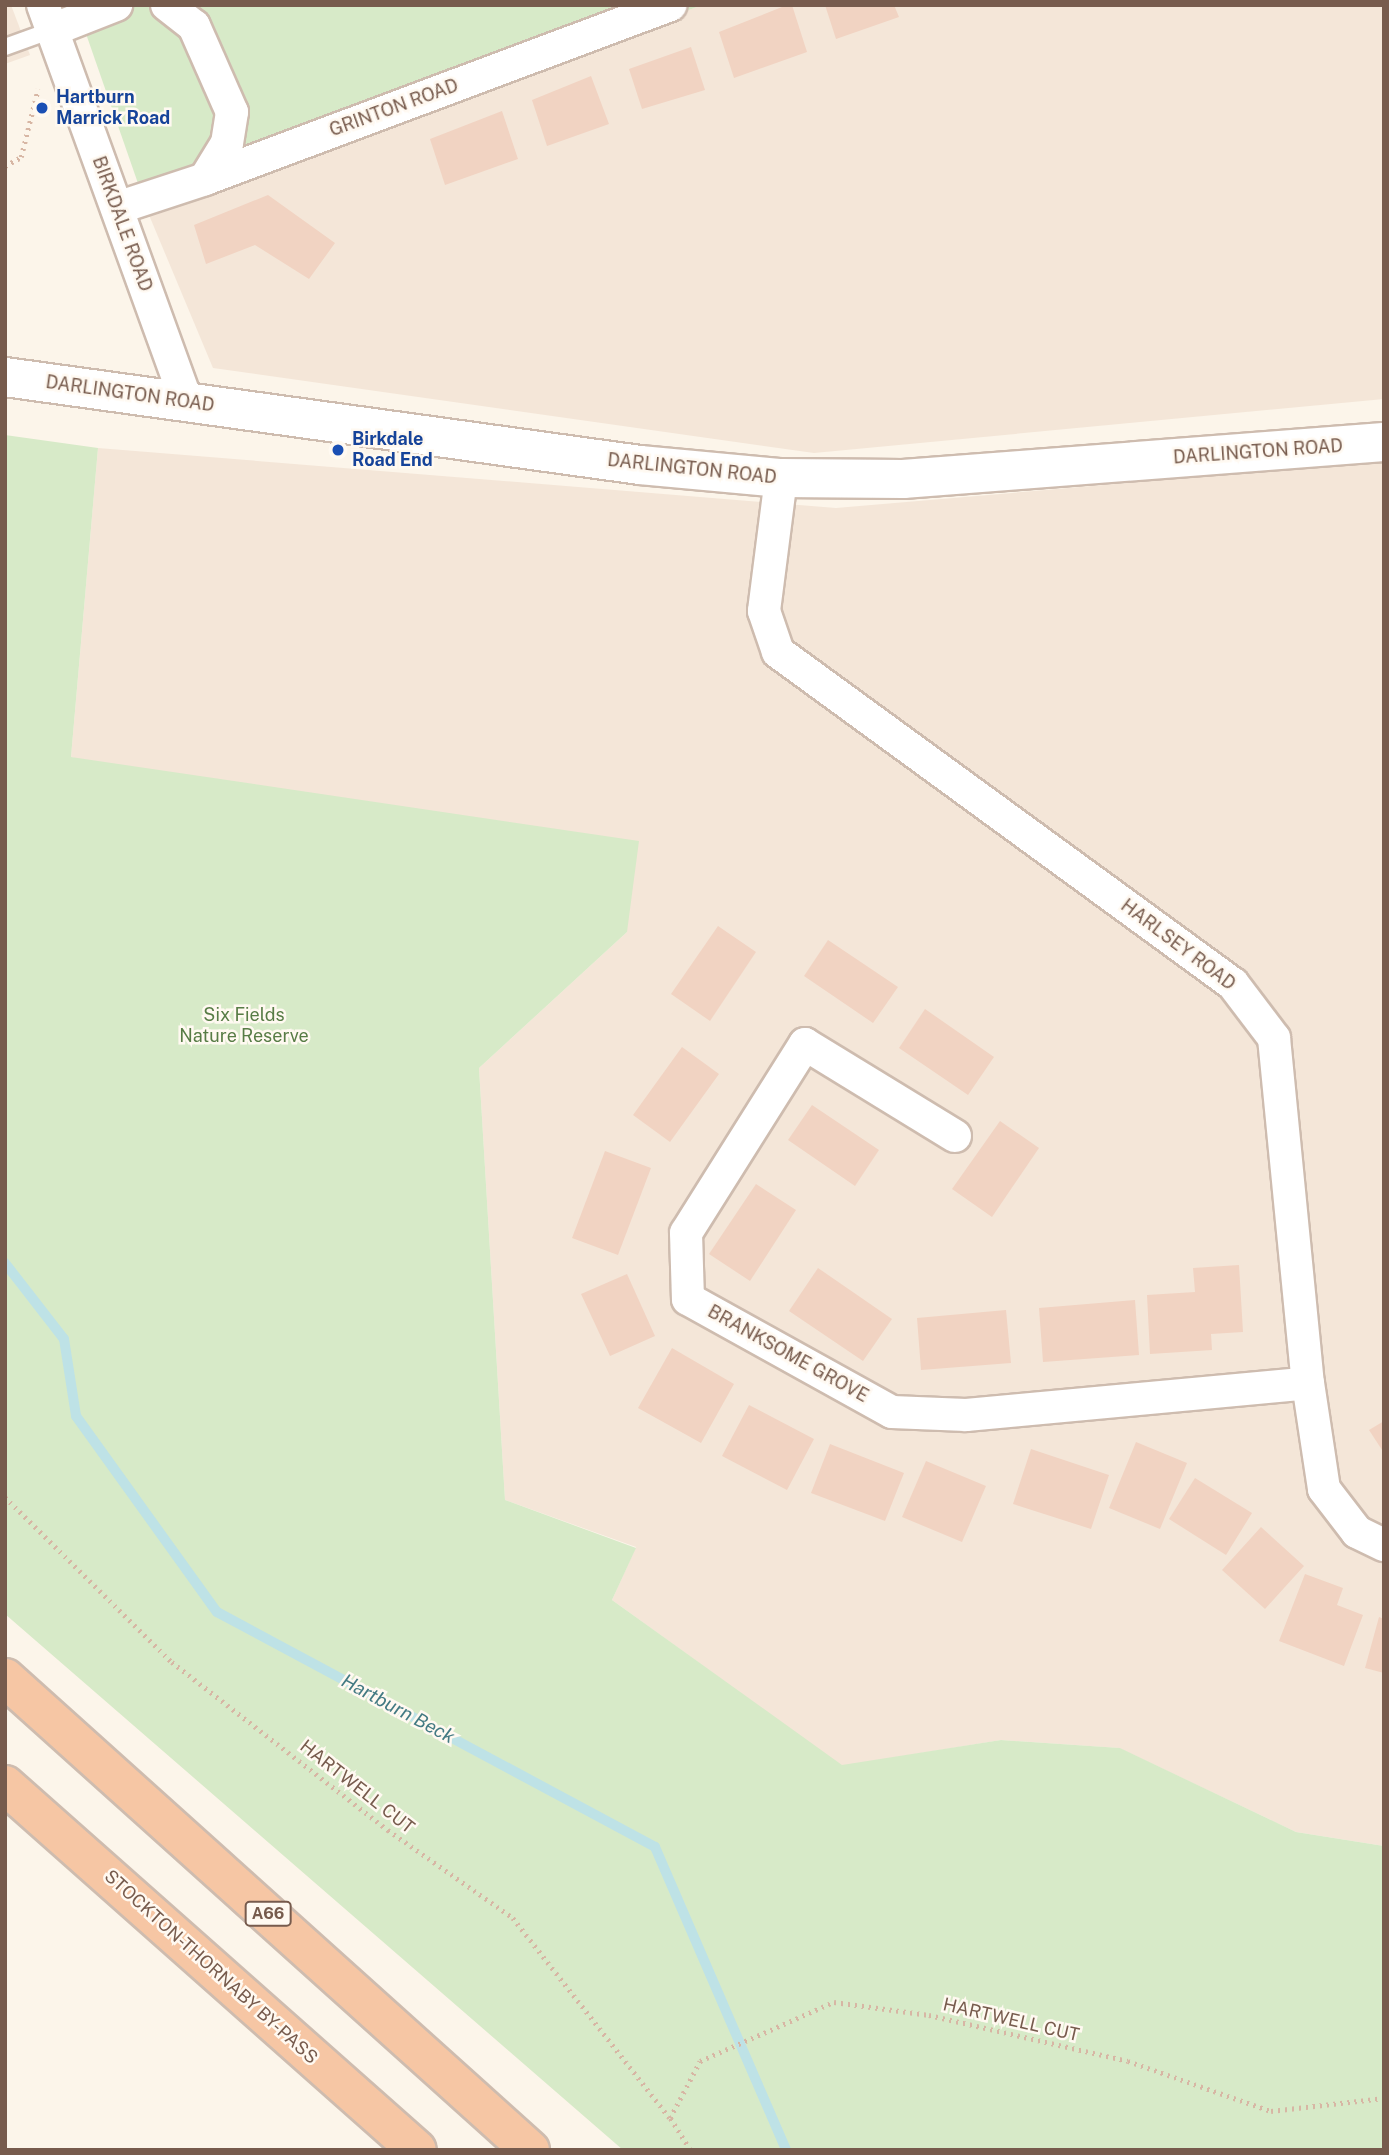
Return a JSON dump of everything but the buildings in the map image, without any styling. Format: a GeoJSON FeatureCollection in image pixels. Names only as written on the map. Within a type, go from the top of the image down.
{"type":"FeatureCollection","features":[{"type":"Feature","properties":{"kind":"highway","name":"A66"},"geometry":{"type":"LineString","coordinates":[[5,1678],[530,2150]]}},
{"type":"Feature","properties":{"kind":"highway","name":"STOCKTON-THORNABY BY-PASS"},"geometry":{"type":"LineString","coordinates":[[5,1784],[416,2150]]}},
{"type":"Feature","properties":{"kind":"street"},"geometry":{"type":"LineString","coordinates":[[47,18],[116,5]]}},
{"type":"Feature","properties":{"kind":"street"},"geometry":{"type":"LineString","coordinates":[[167,5],[194,26],[232,112],[227,143],[205,179]]}},
{"type":"Feature","properties":{"kind":"street","name":"GRINTON ROAD"},"geometry":{"type":"LineString","coordinates":[[117,208],[205,179],[671,5]]}},
{"type":"Feature","properties":{"kind":"street","name":"BIRKDALE ROAD"},"geometry":{"type":"LineString","coordinates":[[47,18],[187,403]]}},
{"type":"Feature","properties":{"kind":"street","name":"DARLINGTON ROAD"},"geometry":{"type":"LineString","coordinates":[[5,377],[640,465],[781,478],[903,480],[1384,442]]}},
{"type":"Feature","properties":{"kind":"street","name":"HARLSEY ROAD"},"geometry":{"type":"LineString","coordinates":[[781,478],[764,611],[778,652],[1233,984],[1274,1038],[1308,1383],[1324,1489],[1357,1532],[1384,1545]]}},
{"type":"Feature","properties":{"kind":"street","name":"BRANKSOME GROVE"},"geometry":{"type":"LineString","coordinates":[[955,1136],[804,1044],[687,1233],[688,1299],[892,1412],[966,1415],[1308,1383]]}},
{"type":"Feature","properties":{"kind":"lane"},"geometry":{"type":"LineString","coordinates":[[5,47],[47,18]]}},
{"type":"Feature","properties":{"kind":"path"},"geometry":{"type":"LineString","coordinates":[[5,166],[21,157],[47,18]]}},
{"type":"Feature","properties":{"kind":"path","name":"HARTWELL CUT"},"geometry":{"type":"LineString","coordinates":[[5,1497],[172,1662],[388,1830],[513,1918],[670,2118],[690,2150]]}},
{"type":"Feature","properties":{"kind":"path","name":"HARTWELL CUT"},"geometry":{"type":"LineString","coordinates":[[670,2118],[700,2061],[834,2002],[929,2015],[1128,2061],[1271,2111],[1384,2098]]}},
{"type":"Feature","properties":{"kind":"shaded area"},"geometry":{"type":"Polygon","coordinates":[[[5,5],[11,5],[30,55],[5,64],[5,5]]]}},
{"type":"Feature","properties":{"kind":"shaded area"},"geometry":{"type":"Polygon","coordinates":[[[702,5],[1384,5],[1384,399],[814,453],[213,368],[149,215],[702,5]]]}},
{"type":"Feature","properties":{"kind":"shaded area"},"geometry":{"type":"Polygon","coordinates":[[[98,448],[836,508],[1384,461],[1384,1846],[1296,1832],[1119,1748],[1001,1740],[842,1766],[612,1600],[636,1547],[505,1500],[479,1068],[627,932],[71,757],[98,448]]]}},
{"type":"Feature","properties":{"kind":"green space"},"geometry":{"type":"Polygon","coordinates":[[[76,5],[702,5],[149,215],[76,5]]]}},
{"type":"Feature","properties":{"kind":"green space","name":"Six Fields Nature Reserve"},"geometry":{"type":"Polygon","coordinates":[[[5,435],[98,448],[71,757],[639,841],[627,932],[479,1068],[505,1500],[636,1548],[612,1600],[842,1765],[1001,1740],[1120,1748],[1296,1832],[1384,1846],[1384,2150],[623,2150],[5,1614],[5,435]]]}},
{"type":"Feature","properties":{"kind":"waterway","name":"Hartburn Beck"},"geometry":{"type":"LineString","coordinates":[[5,1263],[64,1339],[76,1416],[217,1612],[655,1847],[786,2150]]}},
{"type":"Feature","properties":{"kind":"place","name":"Hartburn Marrick Road"},"geometry":{"type":"Point","coordinates":[42,108]}},
{"type":"Feature","properties":{"kind":"place","name":"Birkdale Road End"},"geometry":{"type":"Point","coordinates":[338,450]}}]}
